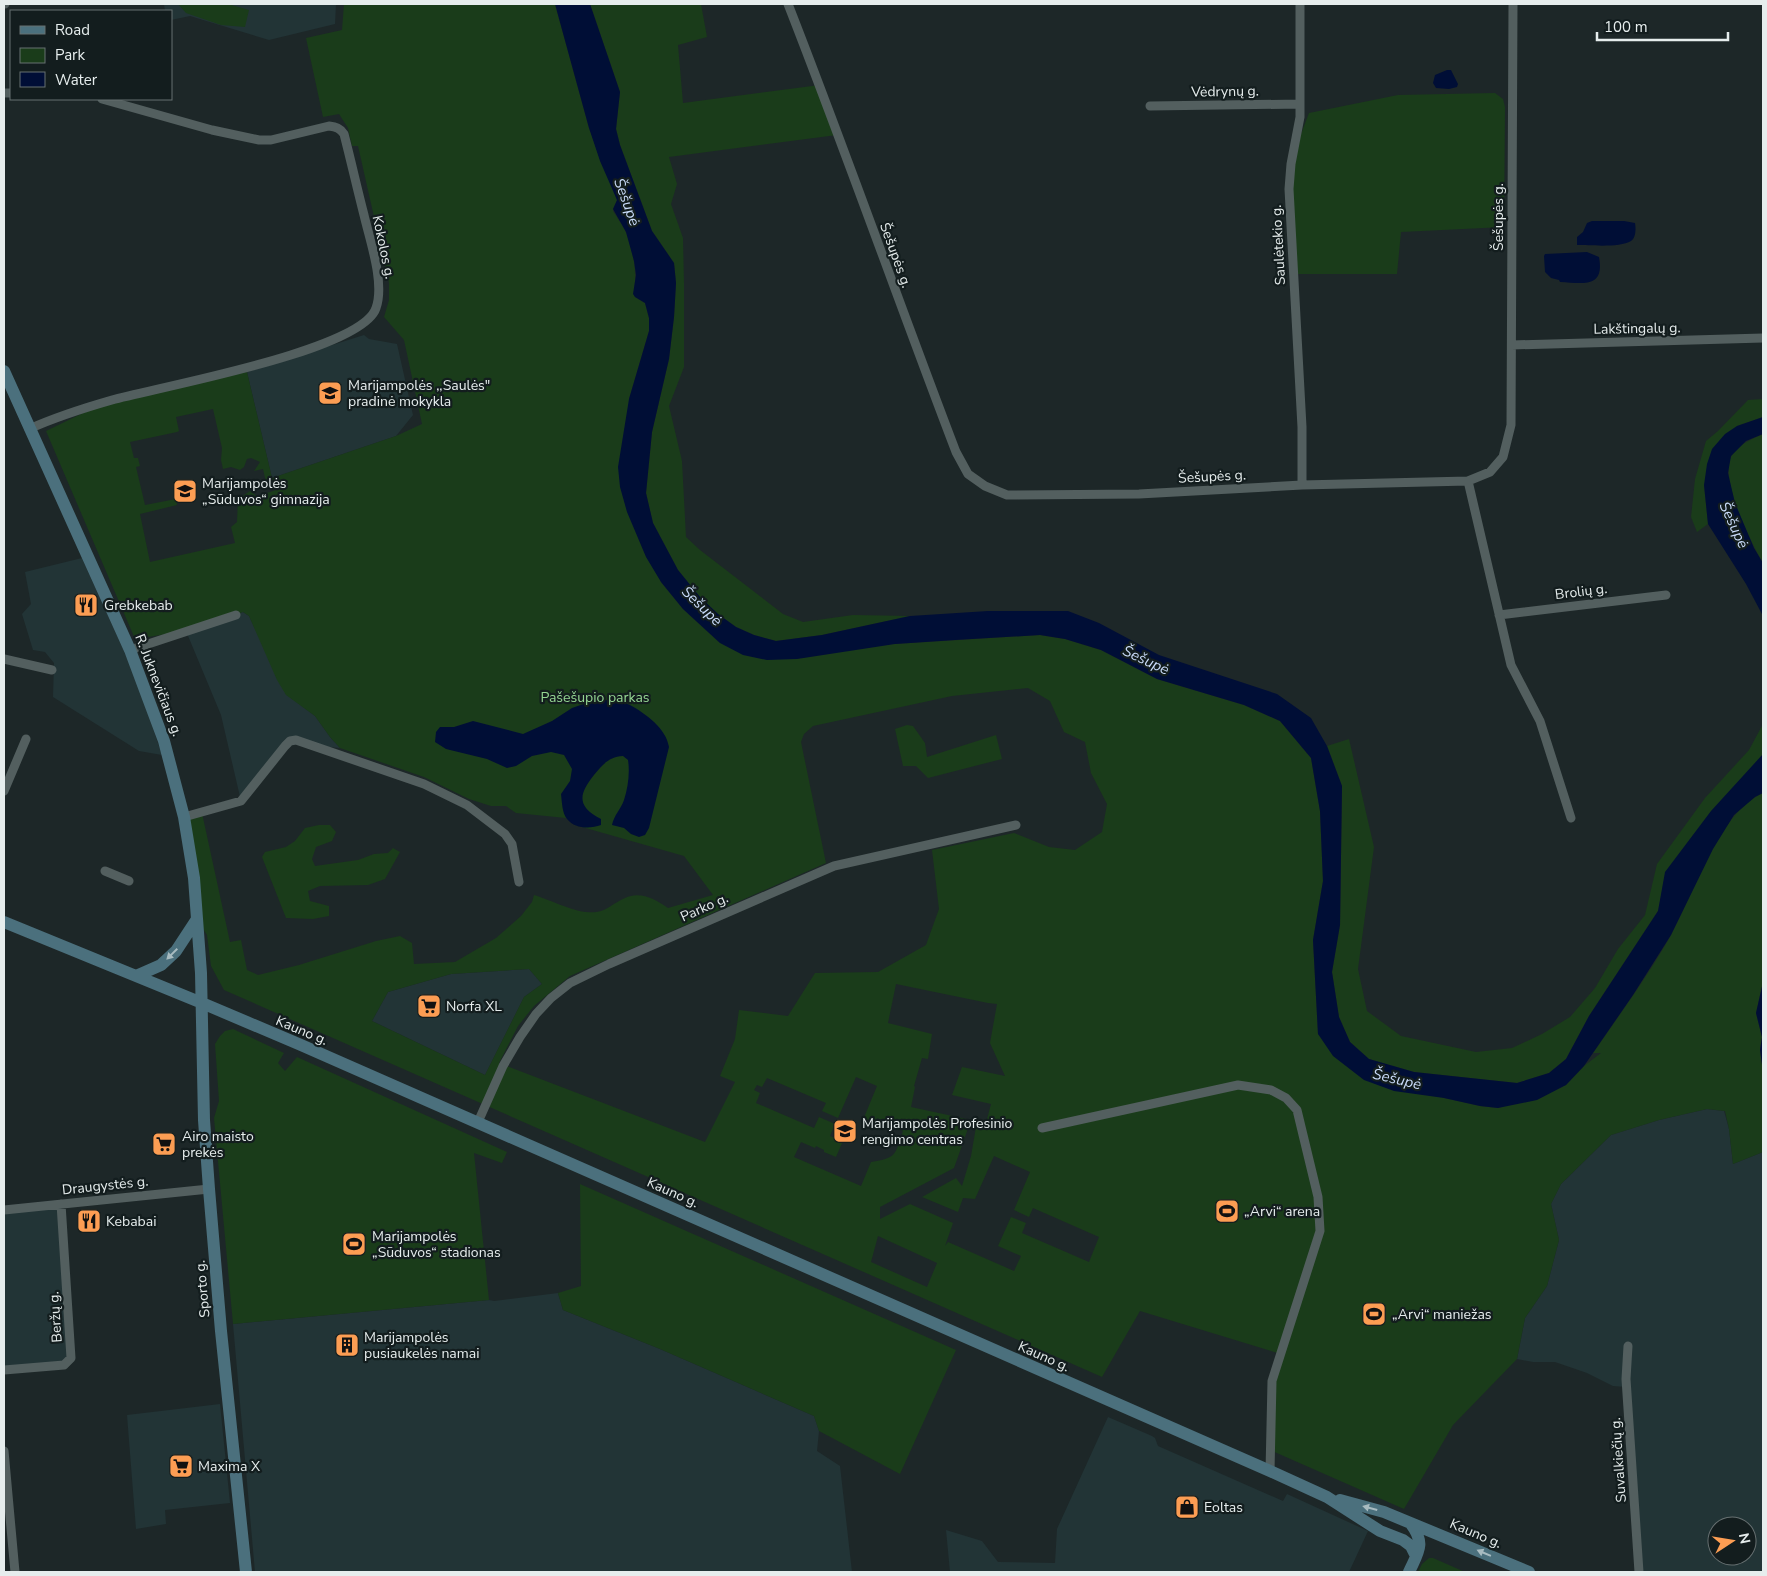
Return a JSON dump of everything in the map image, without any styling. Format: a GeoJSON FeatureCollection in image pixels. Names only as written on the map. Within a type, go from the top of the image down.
{"type":"FeatureCollection","features":[{"type":"Feature","properties":{"kind":"main road","name":"R. Juknevičiaus g."},"geometry":{"type":"LineString","coordinates":[[4,371],[130,650],[164,740],[184,816],[194,878],[202,1003]]}},
{"type":"Feature","properties":{"kind":"main road"},"geometry":{"type":"LineString","coordinates":[[136,976],[161,965],[176,951],[197,919]]}},
{"type":"Feature","properties":{"kind":"main road","name":"Kauno g."},"geometry":{"type":"LineString","coordinates":[[4,922],[202,1003],[478,1122],[1270,1471],[1327,1497],[1380,1530],[1403,1540],[1411,1546],[1416,1556]]}},
{"type":"Feature","properties":{"kind":"main road","name":"Sporto g."},"geometry":{"type":"LineString","coordinates":[[202,1003],[204,1120],[208,1189],[246,1572]]}},
{"type":"Feature","properties":{"kind":"main road","name":"Kauno g."},"geometry":{"type":"LineString","coordinates":[[1327,1497],[1384,1512],[1529,1572]]}},
{"type":"Feature","properties":{"kind":"main road"},"geometry":{"type":"LineString","coordinates":[[1409,1572],[1421,1544],[1418,1534],[1411,1524]]}},
{"type":"Feature","properties":{"kind":"street","name":"Šešupės g."},"geometry":{"type":"LineString","coordinates":[[788,4],[820,84],[917,351],[956,452],[968,474],[985,486],[1007,495],[1139,494],[1302,485],[1468,481],[1490,472],[1503,457],[1511,425],[1513,4]]}},
{"type":"Feature","properties":{"kind":"street","name":"Saulėtekio g."},"geometry":{"type":"LineString","coordinates":[[1300,4],[1300,117],[1291,164],[1289,189],[1302,427],[1302,485]]}},
{"type":"Feature","properties":{"kind":"street","name":"Kokolos g."},"geometry":{"type":"LineString","coordinates":[[30,429],[113,400],[230,372],[336,340],[367,323],[376,308],[379,294],[373,256],[342,130],[329,126],[271,140],[259,140],[212,130],[106,100]]}},
{"type":"Feature","properties":{"kind":"street","name":"Vėdrynų g."},"geometry":{"type":"LineString","coordinates":[[1150,106],[1300,104]]}},
{"type":"Feature","properties":{"kind":"street","name":"Lakštingalų g."},"geometry":{"type":"LineString","coordinates":[[1512,345],[1763,338]]}},
{"type":"Feature","properties":{"kind":"street"},"geometry":{"type":"LineString","coordinates":[[1468,481],[1511,665],[1540,721],[1571,818]]}},
{"type":"Feature","properties":{"kind":"street","name":"Brolių g."},"geometry":{"type":"LineString","coordinates":[[1499,615],[1666,595]]}},
{"type":"Feature","properties":{"kind":"street"},"geometry":{"type":"LineString","coordinates":[[130,650],[236,615]]}},
{"type":"Feature","properties":{"kind":"street"},"geometry":{"type":"LineString","coordinates":[[4,659],[52,670]]}},
{"type":"Feature","properties":{"kind":"street"},"geometry":{"type":"LineString","coordinates":[[4,791],[26,739]]}},
{"type":"Feature","properties":{"kind":"street"},"geometry":{"type":"LineString","coordinates":[[184,816],[241,801],[285,746],[296,740],[424,784],[467,805],[505,834],[512,844],[519,882]]}},
{"type":"Feature","properties":{"kind":"street","name":"Parko g."},"geometry":{"type":"LineString","coordinates":[[478,1122],[506,1060],[534,1016],[548,1001],[570,983],[616,960],[834,866],[1016,825]]}},
{"type":"Feature","properties":{"kind":"street"},"geometry":{"type":"LineString","coordinates":[[105,871],[129,880]]}},
{"type":"Feature","properties":{"kind":"street"},"geometry":{"type":"LineString","coordinates":[[1042,1128],[1238,1085],[1271,1090],[1286,1098],[1297,1110],[1318,1197],[1320,1231],[1272,1382],[1270,1471]]}},
{"type":"Feature","properties":{"kind":"street","name":"Draugystės g."},"geometry":{"type":"LineString","coordinates":[[4,1210],[208,1189]]}},
{"type":"Feature","properties":{"kind":"street","name":"Beržų g."},"geometry":{"type":"LineString","coordinates":[[4,1370],[64,1365],[71,1358],[61,1204]]}},
{"type":"Feature","properties":{"kind":"street","name":"Suvalkiečių g."},"geometry":{"type":"LineString","coordinates":[[1628,1346],[1626,1379],[1638,1572]]}},
{"type":"Feature","properties":{"kind":"street"},"geometry":{"type":"LineString","coordinates":[[4,1452],[16,1572]]}},
{"type":"Feature","properties":{"kind":"shaded area"},"geometry":{"type":"Polygon","coordinates":[[[164,4],[336,4],[335,24],[269,40],[190,16],[172,20],[172,10],[165,10],[164,4]]]}},
{"type":"Feature","properties":{"kind":"shaded area","name":"Marijampolės ,,Saulės\" pradinė mokykla"},"geometry":{"type":"Polygon","coordinates":[[[364,335],[369,339],[397,344],[413,415],[396,436],[272,478],[247,372],[364,335]]]}},
{"type":"Feature","properties":{"kind":"shaded area"},"geometry":{"type":"Polygon","coordinates":[[[82,558],[136,678],[162,755],[139,751],[53,697],[54,663],[45,652],[33,650],[22,614],[31,604],[25,572],[82,558]]]}},
{"type":"Feature","properties":{"kind":"shaded area"},"geometry":{"type":"Polygon","coordinates":[[[243,612],[249,616],[286,694],[315,716],[340,748],[317,746],[296,740],[241,801],[221,715],[186,631],[243,612]]]}},
{"type":"Feature","properties":{"kind":"shaded area"},"geometry":{"type":"Polygon","coordinates":[[[529,969],[542,984],[524,997],[485,1075],[372,1021],[388,992],[451,974],[529,969]]]}},
{"type":"Feature","properties":{"kind":"shaded area"},"geometry":{"type":"Polygon","coordinates":[[[1707,1109],[1724,1111],[1729,1129],[1733,1164],[1763,1152],[1763,1572],[1639,1572],[1626,1387],[1613,1386],[1587,1373],[1555,1362],[1533,1362],[1517,1359],[1525,1318],[1547,1286],[1559,1240],[1551,1204],[1561,1184],[1611,1135],[1659,1120],[1707,1109]]]}},
{"type":"Feature","properties":{"kind":"shaded area"},"geometry":{"type":"Polygon","coordinates":[[[61,1204],[71,1358],[64,1365],[4,1370],[4,1210],[61,1204]]]}},
{"type":"Feature","properties":{"kind":"shaded area"},"geometry":{"type":"Polygon","coordinates":[[[558,1293],[563,1310],[660,1349],[814,1416],[819,1431],[817,1451],[840,1466],[852,1572],[255,1572],[233,1324],[494,1301],[558,1293]]]}},
{"type":"Feature","properties":{"kind":"shaded area"},"geometry":{"type":"Polygon","coordinates":[[[220,1404],[230,1503],[165,1510],[166,1524],[136,1529],[127,1415],[220,1404]]]}},
{"type":"Feature","properties":{"kind":"shaded area"},"geometry":{"type":"Polygon","coordinates":[[[1108,1417],[1152,1436],[1155,1438],[1158,1446],[1283,1501],[1287,1494],[1368,1531],[1349,1572],[950,1572],[946,1530],[982,1541],[998,1562],[1055,1563],[1057,1529],[1108,1417]]]}},
{"type":"Feature","properties":{"kind":"green space"},"geometry":{"type":"Polygon","coordinates":[[[178,4],[228,4],[249,10],[245,27],[221,25],[186,13],[178,4]]]}},
{"type":"Feature","properties":{"kind":"green space","name":"Pašešupio parkas"},"geometry":{"type":"Polygon","coordinates":[[[344,4],[555,4],[589,128],[617,200],[613,211],[626,232],[634,259],[635,297],[645,303],[649,318],[649,331],[629,399],[661,582],[683,609],[720,643],[895,644],[1040,635],[1065,639],[1101,650],[1157,679],[1244,705],[1280,721],[1311,758],[1320,811],[1323,881],[1313,940],[1318,1034],[1444,1098],[1480,1106],[1498,1108],[1566,1085],[1584,1066],[1601,1053],[1593,1053],[1634,995],[1671,935],[1698,877],[1720,836],[1747,803],[1763,793],[1763,982],[1756,1013],[1762,1037],[1760,1050],[1763,1072],[1763,1152],[1733,1164],[1725,1111],[1707,1109],[1659,1120],[1611,1135],[1561,1184],[1551,1204],[1559,1240],[1547,1286],[1525,1318],[1517,1359],[1453,1425],[1404,1509],[1270,1450],[1272,1381],[1281,1354],[1140,1311],[1102,1377],[224,990],[211,966],[207,935],[197,919],[184,817],[202,813],[230,942],[241,940],[247,970],[258,975],[299,965],[376,941],[400,936],[412,943],[414,964],[455,962],[496,938],[521,916],[532,902],[534,895],[574,909],[598,912],[625,898],[636,895],[647,897],[668,908],[713,895],[684,856],[575,825],[566,818],[516,813],[506,806],[491,806],[469,799],[424,777],[340,748],[315,716],[286,695],[277,680],[249,616],[243,612],[186,631],[135,639],[46,431],[108,401],[247,372],[272,478],[396,436],[422,424],[404,340],[384,317],[389,300],[389,283],[358,146],[352,146],[348,128],[339,114],[323,117],[306,38],[342,30],[344,4]],[[213,409],[176,417],[179,431],[130,442],[134,458],[138,458],[140,466],[136,467],[145,505],[176,499],[177,505],[140,514],[150,562],[235,543],[231,527],[237,522],[238,499],[250,491],[262,500],[267,493],[276,490],[273,485],[261,488],[257,484],[266,482],[263,469],[254,471],[260,462],[251,458],[247,459],[244,467],[240,470],[231,467],[223,469],[221,460],[222,448],[213,409]],[[1028,688],[952,696],[813,726],[804,734],[801,742],[826,863],[570,976],[534,1006],[518,1026],[499,1063],[705,1142],[735,1082],[720,1076],[735,1039],[739,1010],[788,1016],[815,973],[878,972],[926,945],[939,909],[932,850],[1014,833],[1049,847],[1075,850],[1102,832],[1107,804],[1091,773],[1085,742],[1064,732],[1050,701],[1028,688]],[[529,969],[451,974],[388,992],[372,1021],[485,1075],[524,997],[542,984],[529,969]],[[896,984],[888,1023],[932,1034],[928,1059],[922,1058],[914,1086],[911,1107],[971,1120],[954,1168],[880,1207],[880,1219],[910,1204],[953,1223],[945,1246],[948,1242],[1014,1271],[1021,1256],[998,1246],[1011,1217],[1026,1223],[1022,1233],[1089,1262],[1099,1237],[1033,1208],[1029,1217],[1014,1210],[1030,1172],[994,1156],[975,1199],[963,1198],[958,1212],[922,1197],[956,1178],[962,1186],[971,1156],[977,1121],[986,1123],[991,1104],[952,1095],[962,1067],[1005,1076],[990,1043],[997,1004],[896,984]],[[856,1077],[838,1118],[822,1111],[826,1103],[767,1078],[762,1087],[757,1085],[754,1090],[760,1093],[756,1103],[814,1128],[819,1117],[835,1124],[830,1136],[843,1141],[836,1157],[816,1146],[815,1148],[801,1142],[794,1157],[861,1186],[871,1162],[886,1159],[894,1154],[903,1131],[877,1118],[874,1125],[863,1120],[877,1086],[856,1077]],[[878,1236],[871,1262],[927,1287],[937,1263],[878,1236]]]}},
{"type":"Feature","properties":{"kind":"green space"},"geometry":{"type":"Polygon","coordinates":[[[590,4],[701,4],[707,37],[678,45],[683,103],[820,85],[837,135],[669,157],[677,184],[671,204],[683,238],[684,367],[669,406],[682,461],[686,537],[783,614],[803,622],[853,615],[910,616],[822,635],[776,641],[754,635],[736,627],[718,614],[700,597],[678,570],[653,523],[646,493],[652,432],[669,359],[676,283],[674,263],[652,231],[620,145],[616,129],[620,92],[590,4]]]}},
{"type":"Feature","properties":{"kind":"green space"},"geometry":{"type":"Polygon","coordinates":[[[1495,93],[1503,99],[1505,107],[1504,227],[1401,232],[1397,274],[1294,274],[1287,171],[1309,113],[1398,95],[1495,93]]]}},
{"type":"Feature","properties":{"kind":"green space"},"geometry":{"type":"Polygon","coordinates":[[[1763,399],[1763,417],[1737,426],[1704,485],[1708,524],[1697,532],[1691,517],[1695,479],[1706,441],[1748,400],[1763,399]]]}},
{"type":"Feature","properties":{"kind":"green space"},"geometry":{"type":"Polygon","coordinates":[[[1763,434],[1763,563],[1744,526],[1732,494],[1729,465],[1732,455],[1738,448],[1763,434]]]}},
{"type":"Feature","properties":{"kind":"green space"},"geometry":{"type":"Polygon","coordinates":[[[1763,675],[1763,724],[1762,676],[1763,675]]]}},
{"type":"Feature","properties":{"kind":"green space"},"geometry":{"type":"Polygon","coordinates":[[[1763,724],[1763,754],[1666,872],[1658,911],[1589,1016],[1566,1059],[1549,1073],[1517,1083],[1414,1072],[1369,1059],[1350,1042],[1339,1017],[1332,972],[1340,925],[1342,786],[1327,746],[1349,739],[1374,847],[1358,969],[1367,1011],[1401,1036],[1476,1052],[1512,1048],[1542,1034],[1570,1017],[1595,988],[1618,949],[1645,915],[1657,864],[1705,798],[1749,750],[1763,724]]]}},
{"type":"Feature","properties":{"kind":"green space"},"geometry":{"type":"Polygon","coordinates":[[[907,725],[913,726],[925,743],[927,757],[996,735],[1002,759],[928,778],[916,766],[903,766],[895,729],[907,725]]]}},
{"type":"Feature","properties":{"kind":"green space"},"geometry":{"type":"Polygon","coordinates":[[[330,825],[336,832],[332,841],[316,847],[312,859],[315,866],[358,860],[374,854],[388,853],[393,848],[400,852],[385,879],[368,885],[320,886],[308,891],[310,901],[329,906],[329,916],[313,919],[286,918],[262,857],[265,852],[286,847],[295,841],[305,828],[330,825]]]}},
{"type":"Feature","properties":{"kind":"green space","name":"Marijampolės „Sūduvos“ stadionas"},"geometry":{"type":"Polygon","coordinates":[[[233,1029],[284,1053],[278,1063],[285,1071],[297,1057],[507,1152],[502,1163],[474,1153],[489,1300],[233,1324],[214,1118],[219,1101],[215,1044],[225,1031],[233,1029]]]}},
{"type":"Feature","properties":{"kind":"green space"},"geometry":{"type":"Polygon","coordinates":[[[580,1184],[956,1350],[900,1474],[819,1431],[814,1416],[660,1349],[563,1310],[558,1293],[581,1286],[580,1184]]]}},
{"type":"Feature","properties":{"kind":"green space"},"geometry":{"type":"Polygon","coordinates":[[[1429,1558],[1465,1572],[1418,1572],[1422,1564],[1429,1558]]]}},
{"type":"Feature","properties":{"kind":"water","name":"Šešupė"},"geometry":{"type":"Polygon","coordinates":[[[555,4],[590,4],[620,92],[616,129],[620,145],[652,231],[674,263],[676,283],[669,359],[652,432],[646,493],[653,523],[678,570],[700,597],[718,614],[736,627],[754,635],[776,641],[822,635],[910,616],[988,611],[1068,611],[1099,623],[1159,655],[1277,694],[1311,718],[1327,746],[1342,786],[1340,925],[1332,972],[1339,1017],[1350,1042],[1369,1059],[1414,1072],[1517,1083],[1549,1073],[1566,1059],[1589,1016],[1658,911],[1665,872],[1711,811],[1763,754],[1763,793],[1755,797],[1734,815],[1713,849],[1671,935],[1633,995],[1584,1066],[1566,1085],[1537,1100],[1498,1108],[1480,1106],[1444,1098],[1394,1091],[1364,1080],[1333,1056],[1318,1034],[1313,940],[1323,881],[1320,811],[1311,758],[1280,721],[1244,705],[1157,679],[1101,650],[1065,639],[1040,635],[895,644],[797,659],[767,660],[743,655],[720,643],[683,609],[661,582],[646,557],[627,512],[620,487],[618,467],[629,399],[649,331],[649,318],[645,303],[633,294],[636,275],[634,261],[626,232],[613,209],[617,200],[600,161],[589,128],[555,4]]]}},
{"type":"Feature","properties":{"kind":"water"},"geometry":{"type":"Polygon","coordinates":[[[1451,70],[1458,84],[1457,87],[1449,89],[1436,88],[1433,83],[1435,75],[1451,70]]]}},
{"type":"Feature","properties":{"kind":"water"},"geometry":{"type":"Polygon","coordinates":[[[1592,221],[1635,223],[1635,235],[1633,240],[1620,245],[1577,245],[1577,237],[1583,232],[1587,223],[1592,221]]]}},
{"type":"Feature","properties":{"kind":"water"},"geometry":{"type":"Polygon","coordinates":[[[1587,252],[1599,257],[1600,267],[1599,275],[1590,282],[1560,282],[1551,278],[1545,272],[1545,254],[1587,252]]]}},
{"type":"Feature","properties":{"kind":"water","name":"Šešupė"},"geometry":{"type":"Polygon","coordinates":[[[1763,417],[1763,434],[1746,441],[1731,456],[1728,473],[1735,503],[1754,548],[1763,563],[1763,616],[1746,584],[1708,524],[1704,485],[1707,464],[1712,449],[1725,434],[1737,426],[1763,417]]]}},
{"type":"Feature","properties":{"kind":"water"},"geometry":{"type":"Polygon","coordinates":[[[595,700],[617,701],[630,705],[654,722],[667,740],[669,747],[649,828],[645,835],[639,837],[631,834],[624,828],[612,825],[624,800],[628,785],[628,760],[623,756],[603,764],[585,788],[582,799],[584,804],[587,809],[601,819],[601,825],[583,827],[570,822],[565,817],[563,811],[561,794],[570,781],[572,769],[564,755],[551,752],[532,756],[516,766],[507,768],[487,759],[446,749],[435,742],[436,732],[440,727],[454,727],[473,721],[523,734],[552,721],[572,708],[595,700]]]}},
{"type":"Feature","properties":{"kind":"water"},"geometry":{"type":"Polygon","coordinates":[[[1763,982],[1763,1072],[1760,1050],[1762,1037],[1756,1013],[1763,982]]]}},
{"type":"Feature","properties":{"kind":"place","name":"Marijampolės ,,Saulės\" pradinė mokykla"},"geometry":{"type":"Point","coordinates":[330,393]}},
{"type":"Feature","properties":{"kind":"place","name":"Marijampolės „Sūduvos“ gimnazija"},"geometry":{"type":"Point","coordinates":[185,491]}},
{"type":"Feature","properties":{"kind":"place","name":"Grebkebab"},"geometry":{"type":"Point","coordinates":[86,605]}},
{"type":"Feature","properties":{"kind":"place","name":"Norfa XL"},"geometry":{"type":"Point","coordinates":[429,1006]}},
{"type":"Feature","properties":{"kind":"place","name":"Marijampolės Profesinio rengimo centras"},"geometry":{"type":"Point","coordinates":[845,1131]}},
{"type":"Feature","properties":{"kind":"place","name":"Airo maisto prekės"},"geometry":{"type":"Point","coordinates":[164,1144]}},
{"type":"Feature","properties":{"kind":"place","name":"„Arvi“ arena"},"geometry":{"type":"Point","coordinates":[1227,1211]}},
{"type":"Feature","properties":{"kind":"place","name":"Kebabai"},"geometry":{"type":"Point","coordinates":[89,1221]}},
{"type":"Feature","properties":{"kind":"place","name":"Marijampolės „Sūduvos“ stadionas"},"geometry":{"type":"Point","coordinates":[354,1244]}},
{"type":"Feature","properties":{"kind":"place","name":"„Arvi“ maniežas"},"geometry":{"type":"Point","coordinates":[1374,1314]}},
{"type":"Feature","properties":{"kind":"place","name":"Marijampolės pusiaukelės namai"},"geometry":{"type":"Point","coordinates":[347,1345]}},
{"type":"Feature","properties":{"kind":"place","name":"Maxima X"},"geometry":{"type":"Point","coordinates":[181,1466]}},
{"type":"Feature","properties":{"kind":"place","name":"Eoltas"},"geometry":{"type":"Point","coordinates":[1187,1507]}}]}
